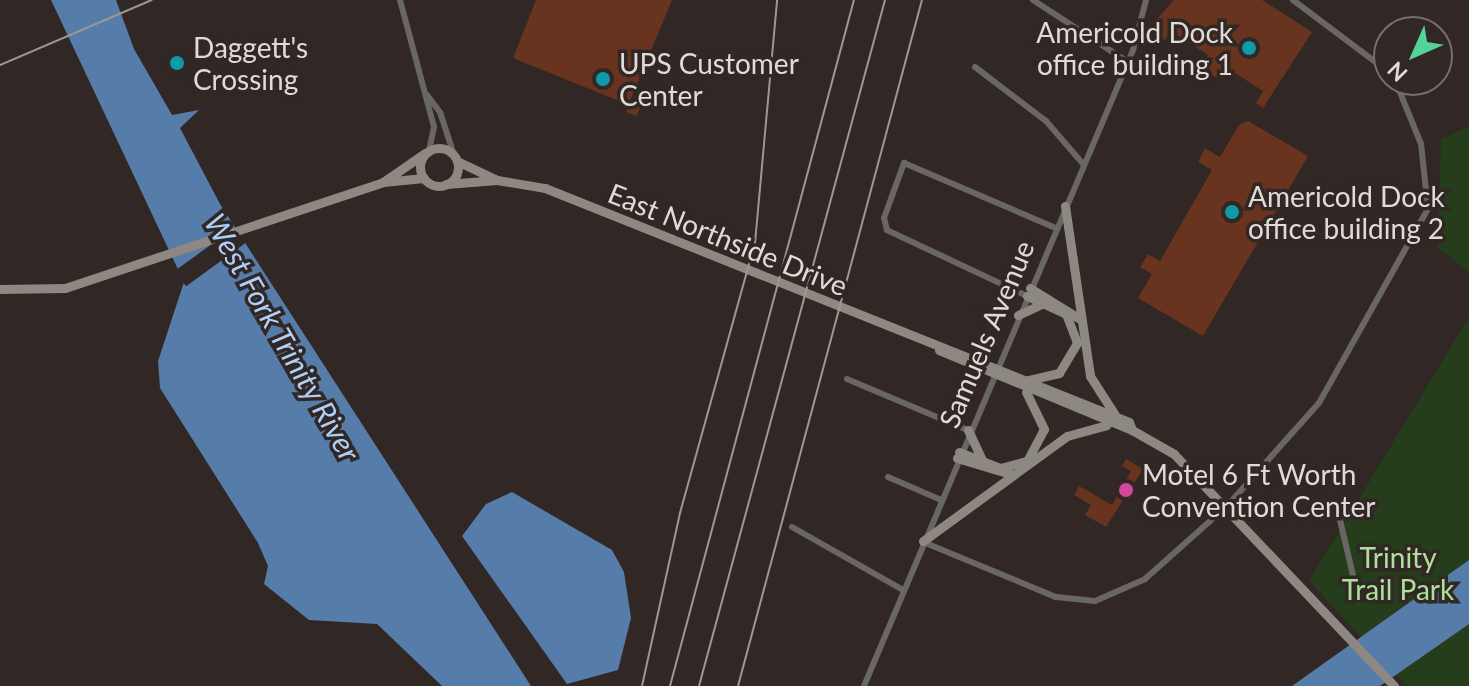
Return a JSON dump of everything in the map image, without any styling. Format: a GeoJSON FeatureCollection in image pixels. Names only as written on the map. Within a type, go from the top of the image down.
{"type":"FeatureCollection","features":[{"type":"Feature","properties":{"kind":"street"},"geometry":{"type":"LineString","coordinates":[[400,0],[434,127],[428,152],[420,163],[424,178]]}},
{"type":"Feature","properties":{"kind":"street"},"geometry":{"type":"LineString","coordinates":[[1033,0],[1128,62]]}},
{"type":"Feature","properties":{"kind":"street","name":"Samuels Avenue"},"geometry":{"type":"LineString","coordinates":[[864,686],[968,430],[1128,62],[1146,0]]}},
{"type":"Feature","properties":{"kind":"street"},"geometry":{"type":"LineString","coordinates":[[1293,0],[1373,60]]}},
{"type":"Feature","properties":{"kind":"street"},"geometry":{"type":"LineString","coordinates":[[975,67],[1046,121],[1084,165]]}},
{"type":"Feature","properties":{"kind":"street"},"geometry":{"type":"LineString","coordinates":[[383,182],[424,178],[446,184],[457,173],[440,112],[427,95]]}},
{"type":"Feature","properties":{"kind":"street"},"geometry":{"type":"LineString","coordinates":[[923,541],[1040,592],[1095,601],[1145,579],[1228,505],[1319,403],[1428,209],[1421,144],[1402,96]]}},
{"type":"Feature","properties":{"kind":"street"},"geometry":{"type":"LineString","coordinates":[[0,289],[65,288],[314,209],[383,182],[428,152],[455,158]]}},
{"type":"Feature","properties":{"kind":"street","name":"East Northside Drive"},"geometry":{"type":"LineString","coordinates":[[455,158],[497,180]]}},
{"type":"Feature","properties":{"kind":"street"},"geometry":{"type":"LineString","coordinates":[[1056,228],[904,163],[884,218],[887,230],[906,244],[1028,292],[1080,319]]}},
{"type":"Feature","properties":{"kind":"street","name":"East Northside Drive"},"geometry":{"type":"LineString","coordinates":[[446,184],[497,180],[545,188],[1132,430],[1174,454],[1228,505],[1394,686]]}},
{"type":"Feature","properties":{"kind":"street"},"geometry":{"type":"LineString","coordinates":[[923,541],[1076,431],[1114,421],[1090,376],[1065,206]]}},
{"type":"Feature","properties":{"kind":"street"},"geometry":{"type":"LineString","coordinates":[[958,455],[1014,467],[1039,447],[1043,424],[1017,382],[1054,376],[1075,353],[1071,320],[1028,292]]}},
{"type":"Feature","properties":{"kind":"street"},"geometry":{"type":"LineString","coordinates":[[1018,315],[1047,303]]}},
{"type":"Feature","properties":{"kind":"street"},"geometry":{"type":"LineString","coordinates":[[847,379],[968,430],[983,462]]}},
{"type":"Feature","properties":{"kind":"street"},"geometry":{"type":"LineString","coordinates":[[958,455],[1015,475]]}},
{"type":"Feature","properties":{"kind":"street"},"geometry":{"type":"LineString","coordinates":[[888,477],[939,499]]}},
{"type":"Feature","properties":{"kind":"street"},"geometry":{"type":"LineString","coordinates":[[1340,520],[1359,601]]}},
{"type":"Feature","properties":{"kind":"street"},"geometry":{"type":"LineString","coordinates":[[792,527],[903,590]]}},
{"type":"Feature","properties":{"kind":"green space"},"geometry":{"type":"Polygon","coordinates":[[[1469,126],[1469,272],[1438,248],[1441,139],[1469,126]]]}},
{"type":"Feature","properties":{"kind":"green space","name":"Trinity Trail Park"},"geometry":{"type":"Polygon","coordinates":[[[1469,317],[1469,686],[1407,686],[1309,581],[1469,317]]]}},
{"type":"Feature","properties":{"kind":"water","name":"West Fork Trinity River"},"geometry":{"type":"Polygon","coordinates":[[[51,0],[116,0],[134,49],[172,115],[199,110],[180,128],[220,204],[531,686],[442,686],[377,624],[309,620],[264,584],[268,566],[258,543],[160,388],[158,361],[184,282],[51,0]]]}},
{"type":"Feature","properties":{"kind":"water"},"geometry":{"type":"Polygon","coordinates":[[[512,492],[612,550],[624,572],[631,618],[618,670],[567,684],[462,536],[486,504],[512,492]]]}},
{"type":"Feature","properties":{"kind":"water"},"geometry":{"type":"Polygon","coordinates":[[[1469,560],[1469,624],[1380,686],[1292,686],[1469,560]]]}},
{"type":"Feature","properties":{"kind":"pier"},"geometry":{"type":"Polygon","coordinates":[[[238,225],[249,240],[186,286],[175,271],[238,225]]]}},
{"type":"Feature","properties":{"kind":"building","name":"UPS Customer Center"},"geometry":{"type":"Polygon","coordinates":[[[536,0],[672,0],[630,101],[641,105],[637,116],[626,112],[629,105],[513,58],[536,0]]]}},
{"type":"Feature","properties":{"kind":"building","name":"Americold Dock office building 1"},"geometry":{"type":"Polygon","coordinates":[[[1174,0],[1262,0],[1312,32],[1263,108],[1256,103],[1263,91],[1224,66],[1217,78],[1201,67],[1208,55],[1171,31],[1165,40],[1148,29],[1174,0]]]}},
{"type":"Feature","properties":{"kind":"building","name":"Americold Dock office building 2"},"geometry":{"type":"Polygon","coordinates":[[[1248,121],[1308,156],[1203,336],[1138,298],[1152,274],[1140,267],[1148,254],[1160,261],[1212,170],[1198,162],[1205,148],[1220,157],[1239,125],[1248,121]]]}},
{"type":"Feature","properties":{"kind":"building","name":"Motel 6 Ft Worth Convention Center"},"geometry":{"type":"Polygon","coordinates":[[[1126,459],[1143,469],[1106,527],[1085,515],[1091,505],[1074,495],[1079,486],[1112,505],[1131,471],[1122,466],[1126,459]]]}},
{"type":"Feature","properties":{"kind":"railway"},"geometry":{"type":"LineString","coordinates":[[0,65],[152,0]]}},
{"type":"Feature","properties":{"kind":"railway"},"geometry":{"type":"LineString","coordinates":[[642,686],[680,513],[755,243],[777,0]]}},
{"type":"Feature","properties":{"kind":"railway"},"geometry":{"type":"LineString","coordinates":[[670,686],[854,0]]}},
{"type":"Feature","properties":{"kind":"railway"},"geometry":{"type":"LineString","coordinates":[[699,686],[885,0]]}},
{"type":"Feature","properties":{"kind":"railway"},"geometry":{"type":"LineString","coordinates":[[738,686],[922,0]]}},
{"type":"Feature","properties":{"kind":"place","name":"Americold Dock office building 1"},"geometry":{"type":"Point","coordinates":[1249,48]}},
{"type":"Feature","properties":{"kind":"place","name":"Daggett's Crossing"},"geometry":{"type":"Point","coordinates":[177,63]}},
{"type":"Feature","properties":{"kind":"place","name":"UPS Customer Center"},"geometry":{"type":"Point","coordinates":[603,79]}},
{"type":"Feature","properties":{"kind":"place","name":"Americold Dock office building 2"},"geometry":{"type":"Point","coordinates":[1232,212]}},
{"type":"Feature","properties":{"kind":"place","name":"Motel 6 Ft Worth Convention Center"},"geometry":{"type":"Point","coordinates":[1126,490]}}]}
